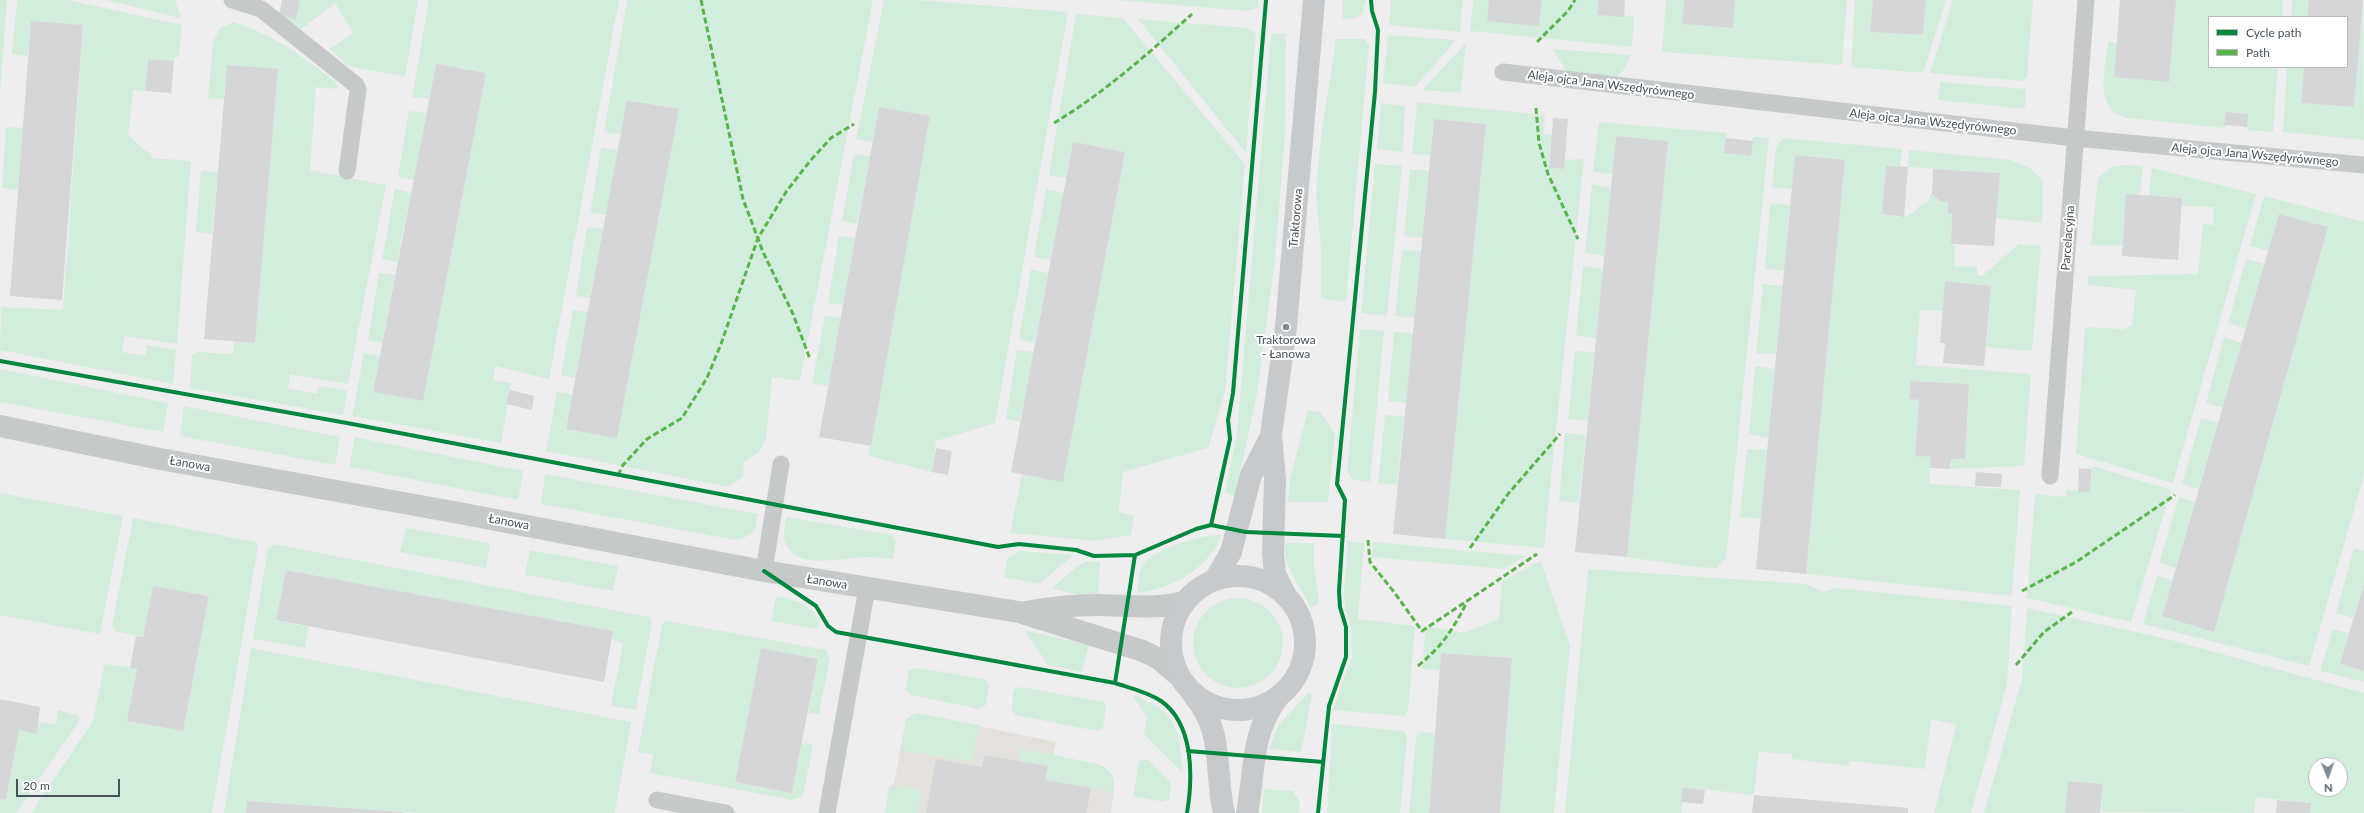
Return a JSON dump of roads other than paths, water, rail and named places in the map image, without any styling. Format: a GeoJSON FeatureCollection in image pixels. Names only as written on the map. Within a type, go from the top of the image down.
{"type":"FeatureCollection","features":[{"type":"Feature","properties":{"kind":"main road","name":"Traktorowa"},"geometry":{"type":"LineString","coordinates":[[1286,596],[1276,574],[1273,553],[1275,479],[1271,435],[1286,328],[1314,0]]}},
{"type":"Feature","properties":{"kind":"main road","name":"Traktorowa"},"geometry":{"type":"LineString","coordinates":[[1215,580],[1231,552],[1251,475],[1271,435]]}},
{"type":"Feature","properties":{"kind":"main road"},"geometry":{"type":"LineString","coordinates":[[1224,813],[1216,737],[1205,708],[1184,682],[1172,657],[1171,638],[1175,619],[1185,602],[1198,589],[1215,580],[1234,576],[1253,578],[1271,584],[1286,596],[1298,612],[1304,630],[1305,648],[1298,673],[1292,684],[1278,697],[1266,714],[1258,734],[1247,813]]}},
{"type":"Feature","properties":{"kind":"main road"},"geometry":{"type":"LineString","coordinates":[[1184,682],[1205,702],[1223,708],[1236,710],[1261,706],[1278,697]]}},
{"type":"Feature","properties":{"kind":"street","name":"Łanowa"},"geometry":{"type":"LineString","coordinates":[[0,426],[160,459],[452,511],[764,571],[1019,612],[1143,651],[1159,659],[1184,682]]}},
{"type":"Feature","properties":{"kind":"street","name":"Łanowa"},"geometry":{"type":"LineString","coordinates":[[1019,612],[1081,606],[1149,608],[1167,607],[1185,602]]}},
{"type":"Feature","properties":{"kind":"lane"},"geometry":{"type":"LineString","coordinates":[[232,0],[261,9],[356,85],[358,90],[347,171]]}},
{"type":"Feature","properties":{"kind":"lane","name":"Parcelacyjna"},"geometry":{"type":"LineString","coordinates":[[2050,476],[2086,0]]}},
{"type":"Feature","properties":{"kind":"lane","name":"Aleja ojca Jana Wszędyrównego"},"geometry":{"type":"LineString","coordinates":[[1503,72],[2075,138],[2364,166]]}},
{"type":"Feature","properties":{"kind":"lane"},"geometry":{"type":"LineString","coordinates":[[764,571],[781,464]]}},
{"type":"Feature","properties":{"kind":"lane"},"geometry":{"type":"LineString","coordinates":[[827,813],[867,588]]}},
{"type":"Feature","properties":{"kind":"lane"},"geometry":{"type":"LineString","coordinates":[[657,800],[726,813]]}},
{"type":"Feature","properties":{"kind":"place","name":"Traktorowa - Łanowa"},"geometry":{"type":"Point","coordinates":[1286,327]}}]}
